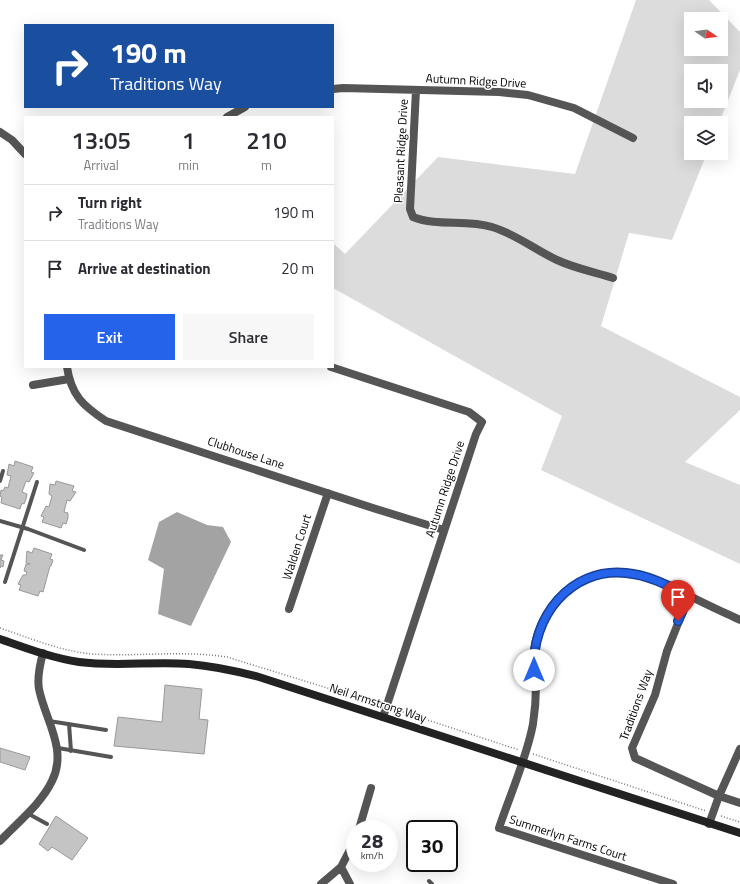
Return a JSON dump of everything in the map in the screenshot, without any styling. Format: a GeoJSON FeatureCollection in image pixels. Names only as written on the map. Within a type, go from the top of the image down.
{"type":"FeatureCollection","features":[{"type":"Feature","properties":{"kind":"main road","name":"Neil Armstrong Way"},"geometry":{"type":"LineString","coordinates":[[0,639],[43,653],[72,660],[100,664],[189,664],[259,676],[740,833]]}},
{"type":"Feature","properties":{"kind":"street","name":"Autumn Ridge Drive"},"geometry":{"type":"LineString","coordinates":[[334,89],[500,92],[528,95],[574,108],[633,138]]}},
{"type":"Feature","properties":{"kind":"street","name":"Pleasant Ridge Drive"},"geometry":{"type":"LineString","coordinates":[[416,90],[410,209],[413,217],[424,222],[472,223],[492,227],[511,234],[558,260],[613,278]]}},
{"type":"Feature","properties":{"kind":"street"},"geometry":{"type":"LineString","coordinates":[[229,116],[244,108]]}},
{"type":"Feature","properties":{"kind":"street"},"geometry":{"type":"LineString","coordinates":[[0,132],[24,153]]}},
{"type":"Feature","properties":{"kind":"street","name":"Clubhouse Lane"},"geometry":{"type":"LineString","coordinates":[[67,368],[69,379],[74,392],[87,409],[106,421],[444,530]]}},
{"type":"Feature","properties":{"kind":"street","name":"Autumn Ridge Drive"},"geometry":{"type":"LineString","coordinates":[[334,368],[469,412],[482,422],[444,530],[383,717]]}},
{"type":"Feature","properties":{"kind":"street"},"geometry":{"type":"LineString","coordinates":[[33,385],[69,379]]}},
{"type":"Feature","properties":{"kind":"street","name":"Walden Court"},"geometry":{"type":"LineString","coordinates":[[289,609],[328,493]]}},
{"type":"Feature","properties":{"kind":"street"},"geometry":{"type":"LineString","coordinates":[[521,762],[533,725],[536,683],[533,655],[541,624],[553,604],[569,590],[582,582],[602,574],[616,572],[651,578],[740,620]]}},
{"type":"Feature","properties":{"kind":"street","name":"Traditions Way"},"geometry":{"type":"LineString","coordinates":[[689,596],[667,651],[655,695],[632,748],[635,758],[719,796],[740,803]]}},
{"type":"Feature","properties":{"kind":"street"},"geometry":{"type":"LineString","coordinates":[[0,841],[27,813],[52,782],[56,773],[58,748],[39,688],[39,670],[43,653]]}},
{"type":"Feature","properties":{"kind":"street"},"geometry":{"type":"LineString","coordinates":[[710,824],[719,796],[740,749]]}},
{"type":"Feature","properties":{"kind":"street","name":"Summerlyn Farms Court"},"geometry":{"type":"LineString","coordinates":[[521,762],[500,828],[673,884]]}},
{"type":"Feature","properties":{"kind":"street"},"geometry":{"type":"LineString","coordinates":[[362,820],[371,788]]}},
{"type":"Feature","properties":{"kind":"street"},"geometry":{"type":"LineString","coordinates":[[321,884],[341,866],[346,857]]}},
{"type":"Feature","properties":{"kind":"street"},"geometry":{"type":"LineString","coordinates":[[341,866],[350,884]]}},
{"type":"Feature","properties":{"kind":"lane"},"geometry":{"type":"LineString","coordinates":[[0,481],[3,472]]}},
{"type":"Feature","properties":{"kind":"lane"},"geometry":{"type":"LineString","coordinates":[[5,582],[37,482]]}},
{"type":"Feature","properties":{"kind":"lane"},"geometry":{"type":"LineString","coordinates":[[0,521],[84,550]]}},
{"type":"Feature","properties":{"kind":"lane"},"geometry":{"type":"LineString","coordinates":[[49,721],[106,730]]}},
{"type":"Feature","properties":{"kind":"lane"},"geometry":{"type":"LineString","coordinates":[[69,724],[70,751]]}},
{"type":"Feature","properties":{"kind":"lane"},"geometry":{"type":"LineString","coordinates":[[58,748],[111,757]]}},
{"type":"Feature","properties":{"kind":"lane"},"geometry":{"type":"LineString","coordinates":[[27,813],[47,824]]}},
{"type":"Feature","properties":{"kind":"shaded area"},"geometry":{"type":"Polygon","coordinates":[[[636,0],[709,0],[721,12],[684,12],[684,56],[728,56],[728,20],[740,32],[740,70],[728,100],[728,64],[684,64],[684,108],[725,108],[722,116],[684,116],[684,160],[704,160],[672,240],[629,233],[601,326],[740,397],[740,410],[685,462],[740,485],[740,564],[541,470],[562,416],[334,289],[334,244],[345,254],[438,157],[575,174],[636,0]]]}},
{"type":"Feature","properties":{"kind":"shaded area"},"geometry":{"type":"Polygon","coordinates":[[[177,512],[207,525],[223,527],[231,542],[191,626],[158,614],[164,569],[148,560],[159,522],[177,512]]]}},
{"type":"Feature","properties":{"kind":"building"},"geometry":{"type":"Polygon","coordinates":[[[15,461],[33,467],[31,472],[34,473],[29,482],[26,481],[22,492],[27,494],[26,499],[24,504],[22,503],[20,509],[1,503],[2,497],[0,496],[1,490],[3,491],[5,487],[8,488],[11,476],[7,475],[9,464],[14,466],[15,461]]]}},
{"type":"Feature","properties":{"kind":"building"},"geometry":{"type":"Polygon","coordinates":[[[56,481],[74,486],[72,491],[76,492],[70,501],[67,500],[64,512],[68,513],[68,518],[66,524],[63,523],[61,528],[42,522],[44,517],[41,516],[46,506],[49,507],[52,496],[49,494],[50,484],[55,485],[56,481]]]}},
{"type":"Feature","properties":{"kind":"building"},"geometry":{"type":"Polygon","coordinates":[[[34,548],[52,554],[50,559],[53,560],[43,592],[40,591],[38,596],[19,590],[21,585],[18,584],[23,575],[26,575],[27,572],[24,571],[26,564],[30,564],[26,563],[27,551],[32,553],[34,548]]]}},
{"type":"Feature","properties":{"kind":"building"},"geometry":{"type":"Polygon","coordinates":[[[0,555],[3,555],[1,560],[4,561],[3,567],[1,566],[0,568],[0,555]]]}},
{"type":"Feature","properties":{"kind":"building"},"geometry":{"type":"Polygon","coordinates":[[[165,685],[202,689],[199,719],[208,720],[204,754],[114,746],[118,717],[162,722],[165,685]]]}},
{"type":"Feature","properties":{"kind":"building"},"geometry":{"type":"Polygon","coordinates":[[[0,748],[30,757],[25,770],[0,762],[0,748]]]}},
{"type":"Feature","properties":{"kind":"building"},"geometry":{"type":"Polygon","coordinates":[[[56,816],[88,838],[72,860],[52,847],[48,851],[39,844],[56,816]]]}},
{"type":"Feature","properties":{"kind":"route"},"geometry":{"type":"LineString","coordinates":[[534,670],[533,655],[536,640],[541,624],[553,604],[577,584],[602,574],[616,572],[638,574],[664,583],[689,596],[678,621]]}}]}
